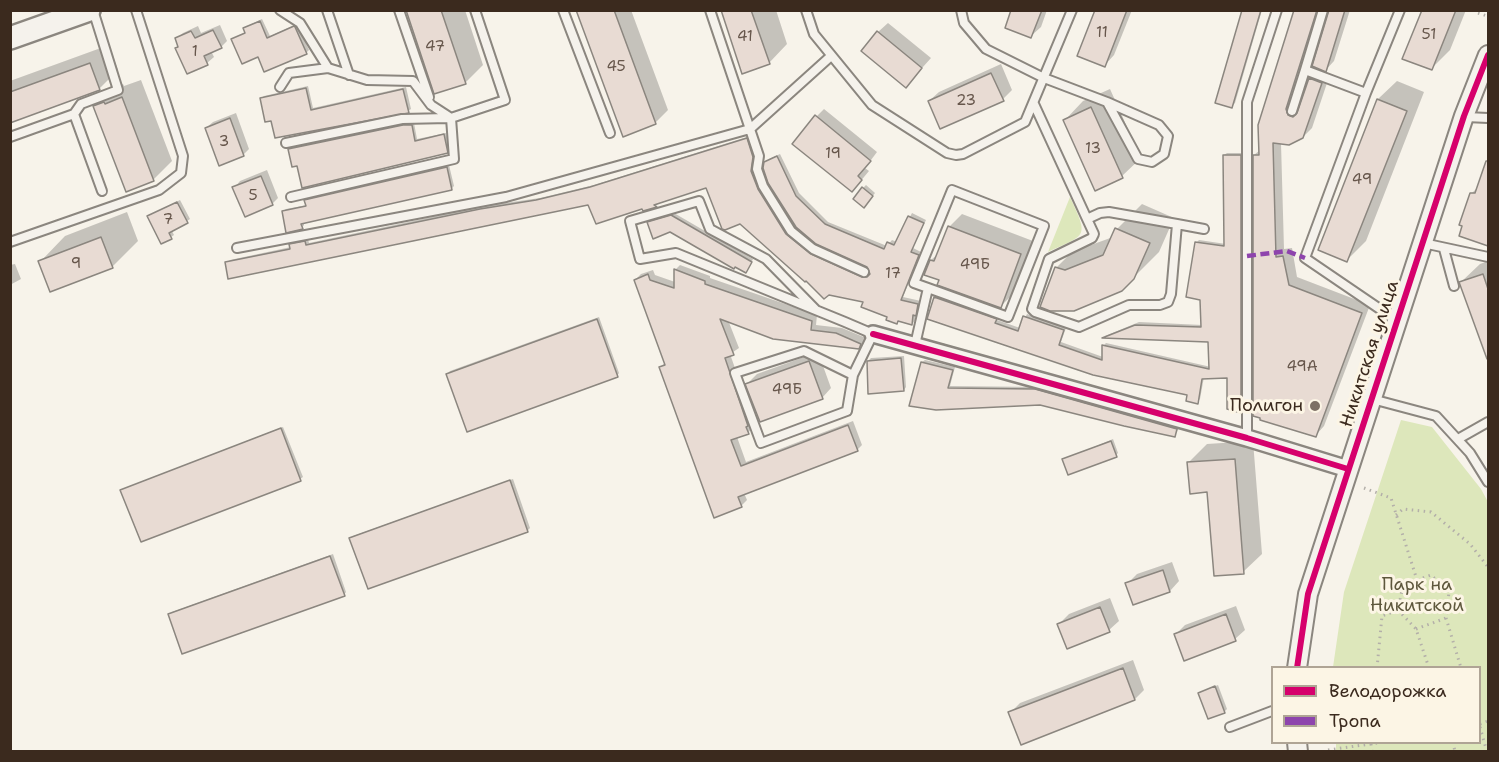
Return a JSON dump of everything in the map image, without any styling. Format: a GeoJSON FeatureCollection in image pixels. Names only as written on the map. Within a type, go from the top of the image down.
{"type":"FeatureCollection","features":[{"type":"Feature","properties":{"kind":"main road"},"geometry":{"type":"LineString","coordinates":[[10,38],[91,10]]}},
{"type":"Feature","properties":{"kind":"street","name":"Никитская улица"},"geometry":{"type":"LineString","coordinates":[[1297,666],[1308,594],[1464,116],[1488,54]]}},
{"type":"Feature","properties":{"kind":"street"},"geometry":{"type":"LineString","coordinates":[[873,333],[1247,438],[1348,469]]}},
{"type":"Feature","properties":{"kind":"lane"},"geometry":{"type":"LineString","coordinates":[[10,137],[74,114],[81,104],[118,90],[91,10]]}},
{"type":"Feature","properties":{"kind":"lane"},"geometry":{"type":"LineString","coordinates":[[10,242],[159,190],[181,173],[183,156],[136,10]]}},
{"type":"Feature","properties":{"kind":"lane"},"geometry":{"type":"LineString","coordinates":[[280,10],[300,23],[328,68]]}},
{"type":"Feature","properties":{"kind":"lane"},"geometry":{"type":"LineString","coordinates":[[327,10],[349,75]]}},
{"type":"Feature","properties":{"kind":"lane"},"geometry":{"type":"LineString","coordinates":[[399,10],[431,105]]}},
{"type":"Feature","properties":{"kind":"lane"},"geometry":{"type":"LineString","coordinates":[[286,144],[402,118],[451,118],[505,100],[475,10]]}},
{"type":"Feature","properties":{"kind":"lane"},"geometry":{"type":"LineString","coordinates":[[563,10],[610,133]]}},
{"type":"Feature","properties":{"kind":"lane"},"geometry":{"type":"LineString","coordinates":[[710,10],[759,156],[757,169],[763,186],[791,231],[813,249],[864,272]]}},
{"type":"Feature","properties":{"kind":"lane"},"geometry":{"type":"LineString","coordinates":[[806,10],[814,34],[873,105],[947,153],[956,155],[1025,122],[1072,10]]}},
{"type":"Feature","properties":{"kind":"lane"},"geometry":{"type":"LineString","coordinates":[[961,10],[964,23],[986,49],[1044,78],[1107,102],[1159,125],[1168,136],[1164,154],[1152,162],[1138,159],[1107,102]]}},
{"type":"Feature","properties":{"kind":"lane"},"geometry":{"type":"LineString","coordinates":[[1247,438],[1247,102],[1277,10]]}},
{"type":"Feature","properties":{"kind":"lane"},"geometry":{"type":"LineString","coordinates":[[1292,111],[1323,10]]}},
{"type":"Feature","properties":{"kind":"lane"},"geometry":{"type":"LineString","coordinates":[[1398,321],[1305,258],[1366,93],[1400,10]]}},
{"type":"Feature","properties":{"kind":"lane"},"geometry":{"type":"LineString","coordinates":[[237,248],[506,197],[750,129],[831,56]]}},
{"type":"Feature","properties":{"kind":"lane"},"geometry":{"type":"LineString","coordinates":[[280,87],[289,73],[328,68],[367,80],[413,81],[431,105],[451,118]]}},
{"type":"Feature","properties":{"kind":"lane"},"geometry":{"type":"LineString","coordinates":[[1305,70],[1366,93]]}},
{"type":"Feature","properties":{"kind":"lane"},"geometry":{"type":"LineString","coordinates":[[1034,104],[1094,237],[1049,259],[1032,305],[1035,312],[1079,327],[1129,305],[1160,305],[1168,302],[1171,294],[1177,224]]}},
{"type":"Feature","properties":{"kind":"lane"},"geometry":{"type":"LineString","coordinates":[[74,114],[102,191]]}},
{"type":"Feature","properties":{"kind":"lane"},"geometry":{"type":"LineString","coordinates":[[1464,116],[1488,118]]}},
{"type":"Feature","properties":{"kind":"lane"},"geometry":{"type":"LineString","coordinates":[[291,197],[454,159],[451,118]]}},
{"type":"Feature","properties":{"kind":"lane"},"geometry":{"type":"LineString","coordinates":[[952,190],[1044,226],[1008,317],[928,288],[914,283],[952,190]]}},
{"type":"Feature","properties":{"kind":"lane"},"geometry":{"type":"LineString","coordinates":[[816,310],[766,259],[710,229],[699,201],[630,221],[640,259],[676,254],[873,333],[853,375],[847,411],[761,443],[735,373],[804,351],[853,375]]}},
{"type":"Feature","properties":{"kind":"lane"},"geometry":{"type":"LineString","coordinates":[[1087,219],[1109,212],[1204,229]]}},
{"type":"Feature","properties":{"kind":"lane"},"geometry":{"type":"LineString","coordinates":[[1423,243],[1488,257]]}},
{"type":"Feature","properties":{"kind":"lane"},"geometry":{"type":"LineString","coordinates":[[1444,249],[1454,286]]}},
{"type":"Feature","properties":{"kind":"lane"},"geometry":{"type":"LineString","coordinates":[[915,345],[928,288]]}},
{"type":"Feature","properties":{"kind":"lane"},"geometry":{"type":"LineString","coordinates":[[1371,399],[1436,416],[1470,453],[1488,482]]}},
{"type":"Feature","properties":{"kind":"lane"},"geometry":{"type":"LineString","coordinates":[[1458,439],[1488,422]]}},
{"type":"Feature","properties":{"kind":"lane"},"geometry":{"type":"LineString","coordinates":[[1230,727],[1271,711]]}},
{"type":"Feature","properties":{"kind":"path"},"geometry":{"type":"LineString","coordinates":[[1478,13],[1487,16]]}},
{"type":"Feature","properties":{"kind":"path"},"geometry":{"type":"LineString","coordinates":[[1364,488],[1391,498],[1417,580]]}},
{"type":"Feature","properties":{"kind":"path"},"geometry":{"type":"LineString","coordinates":[[1396,515],[1403,509],[1431,512],[1470,544],[1488,567]]}},
{"type":"Feature","properties":{"kind":"path"},"geometry":{"type":"LineString","coordinates":[[1398,610],[1403,585],[1431,575],[1449,592],[1446,618],[1460,666]]}},
{"type":"Feature","properties":{"kind":"path"},"geometry":{"type":"LineString","coordinates":[[1398,610],[1416,629],[1428,666]]}},
{"type":"Feature","properties":{"kind":"path"},"geometry":{"type":"LineString","coordinates":[[1377,666],[1382,616],[1398,610]]}},
{"type":"Feature","properties":{"kind":"path"},"geometry":{"type":"LineString","coordinates":[[1416,629],[1446,618]]}},
{"type":"Feature","properties":{"kind":"path"},"geometry":{"type":"LineString","coordinates":[[1481,732],[1487,752]]}},
{"type":"Feature","properties":{"kind":"path"},"geometry":{"type":"LineString","coordinates":[[1328,750],[1365,744]]}},
{"type":"Feature","properties":{"kind":"green space"},"geometry":{"type":"Polygon","coordinates":[[[1070,197],[1080,220],[1081,233],[1071,242],[1048,252],[1070,197]]]}},
{"type":"Feature","properties":{"kind":"green space","name":"Парк на Никитской"},"geometry":{"type":"Polygon","coordinates":[[[1401,420],[1432,427],[1481,489],[1488,502],[1488,751],[1336,751],[1336,744],[1481,744],[1481,666],[1333,666],[1344,592],[1401,420]]]}},
{"type":"Feature","properties":{"kind":"building"},"geometry":{"type":"Polygon","coordinates":[[[406,10],[441,10],[466,84],[434,94],[406,10]]]}},
{"type":"Feature","properties":{"kind":"building"},"geometry":{"type":"Polygon","coordinates":[[[576,10],[614,10],[656,124],[623,137],[576,10]]]}},
{"type":"Feature","properties":{"kind":"building"},"geometry":{"type":"Polygon","coordinates":[[[721,10],[751,10],[770,64],[742,74],[721,10]]]}},
{"type":"Feature","properties":{"kind":"building"},"geometry":{"type":"Polygon","coordinates":[[[1011,10],[1042,10],[1031,38],[1005,28],[1011,10]]]}},
{"type":"Feature","properties":{"kind":"building"},"geometry":{"type":"Polygon","coordinates":[[[1095,10],[1127,10],[1105,67],[1077,56],[1095,10]]]}},
{"type":"Feature","properties":{"kind":"building"},"geometry":{"type":"Polygon","coordinates":[[[1242,10],[1261,10],[1232,108],[1215,103],[1242,10]]]}},
{"type":"Feature","properties":{"kind":"building"},"geometry":{"type":"Polygon","coordinates":[[[1294,10],[1317,10],[1286,109],[1288,115],[1293,117],[1297,113],[1309,78],[1322,83],[1303,138],[1289,145],[1273,143],[1276,257],[1283,256],[1289,285],[1362,313],[1316,437],[1253,416],[1253,155],[1259,155],[1258,125],[1294,10]]]}},
{"type":"Feature","properties":{"kind":"building"},"geometry":{"type":"Polygon","coordinates":[[[1329,10],[1345,10],[1326,72],[1312,66],[1329,10]]]}},
{"type":"Feature","properties":{"kind":"building"},"geometry":{"type":"Polygon","coordinates":[[[1422,10],[1456,10],[1432,70],[1402,59],[1422,10]]]}},
{"type":"Feature","properties":{"kind":"building"},"geometry":{"type":"Polygon","coordinates":[[[260,21],[267,38],[294,26],[307,54],[264,72],[258,57],[242,64],[231,39],[245,33],[243,28],[260,21]]]}},
{"type":"Feature","properties":{"kind":"building"},"geometry":{"type":"Polygon","coordinates":[[[213,30],[222,48],[204,56],[208,65],[187,74],[175,48],[178,47],[175,38],[191,31],[195,38],[213,30]]]}},
{"type":"Feature","properties":{"kind":"building"},"geometry":{"type":"Polygon","coordinates":[[[877,31],[922,68],[906,88],[861,51],[877,31]]]}},
{"type":"Feature","properties":{"kind":"building"},"geometry":{"type":"Polygon","coordinates":[[[90,63],[100,90],[10,123],[10,92],[90,63]]]}},
{"type":"Feature","properties":{"kind":"building"},"geometry":{"type":"Polygon","coordinates":[[[991,73],[1004,101],[940,129],[928,101],[991,73]]]}},
{"type":"Feature","properties":{"kind":"building"},"geometry":{"type":"Polygon","coordinates":[[[306,88],[311,110],[403,89],[409,113],[275,138],[271,121],[265,122],[260,98],[306,88]]]}},
{"type":"Feature","properties":{"kind":"building"},"geometry":{"type":"Polygon","coordinates":[[[122,97],[154,181],[126,192],[93,106],[122,97]]]}},
{"type":"Feature","properties":{"kind":"building"},"geometry":{"type":"Polygon","coordinates":[[[1377,99],[1407,111],[1347,262],[1318,250],[1377,99]]]}},
{"type":"Feature","properties":{"kind":"building"},"geometry":{"type":"Polygon","coordinates":[[[1091,107],[1123,178],[1095,191],[1063,120],[1091,107]]]}},
{"type":"Feature","properties":{"kind":"building"},"geometry":{"type":"Polygon","coordinates":[[[815,115],[871,161],[858,176],[862,180],[852,192],[792,144],[815,115]]]}},
{"type":"Feature","properties":{"kind":"building"},"geometry":{"type":"Polygon","coordinates":[[[230,118],[244,156],[219,166],[205,128],[230,118]]]}},
{"type":"Feature","properties":{"kind":"building"},"geometry":{"type":"Polygon","coordinates":[[[412,125],[415,141],[444,134],[448,153],[302,188],[297,166],[292,167],[288,149],[412,125]]]}},
{"type":"Feature","properties":{"kind":"building"},"geometry":{"type":"Polygon","coordinates":[[[747,138],[753,157],[751,171],[758,189],[786,234],[811,254],[862,277],[870,274],[867,267],[816,244],[796,227],[768,183],[763,168],[764,162],[777,156],[796,196],[825,224],[884,249],[887,242],[894,245],[908,216],[924,223],[911,252],[919,255],[901,300],[918,304],[912,325],[898,321],[897,324],[886,320],[887,317],[861,307],[863,302],[829,295],[824,299],[740,224],[722,229],[706,188],[654,205],[657,207],[643,211],[642,209],[596,224],[588,205],[228,279],[225,262],[290,249],[289,244],[305,241],[306,245],[480,209],[536,200],[590,187],[747,138]]]}},
{"type":"Feature","properties":{"kind":"building"},"geometry":{"type":"Polygon","coordinates":[[[1223,155],[1241,155],[1241,413],[1227,409],[1227,378],[1202,379],[1198,404],[1186,401],[1187,395],[1093,375],[927,319],[934,297],[997,319],[995,323],[1018,331],[1023,316],[1064,330],[1059,345],[1102,360],[1102,345],[1209,369],[1208,342],[1102,338],[1135,325],[1201,327],[1200,300],[1186,297],[1195,242],[1224,246],[1223,155]]]}},
{"type":"Feature","properties":{"kind":"building"},"geometry":{"type":"Polygon","coordinates":[[[1486,161],[1488,161],[1488,246],[1459,236],[1462,226],[1459,225],[1470,193],[1475,193],[1486,161]]]}},
{"type":"Feature","properties":{"kind":"building"},"geometry":{"type":"Polygon","coordinates":[[[447,167],[452,190],[301,224],[303,229],[286,233],[282,211],[306,206],[304,200],[447,167]]]}},
{"type":"Feature","properties":{"kind":"building"},"geometry":{"type":"Polygon","coordinates":[[[261,176],[273,205],[245,217],[232,187],[261,176]]]}},
{"type":"Feature","properties":{"kind":"building"},"geometry":{"type":"Polygon","coordinates":[[[862,187],[873,196],[864,208],[853,199],[862,187]]]}},
{"type":"Feature","properties":{"kind":"building"},"geometry":{"type":"Polygon","coordinates":[[[177,202],[188,223],[169,233],[172,239],[161,244],[147,216],[177,202]]]}},
{"type":"Feature","properties":{"kind":"building"},"geometry":{"type":"Polygon","coordinates":[[[671,215],[752,262],[746,273],[735,267],[734,269],[670,232],[653,239],[647,222],[671,215]]]}},
{"type":"Feature","properties":{"kind":"building"},"geometry":{"type":"Polygon","coordinates":[[[948,226],[1021,254],[1001,308],[937,285],[939,280],[924,275],[930,260],[934,261],[948,226]]]}},
{"type":"Feature","properties":{"kind":"building"},"geometry":{"type":"Polygon","coordinates":[[[1115,228],[1150,243],[1134,279],[1122,291],[1074,311],[1050,311],[1040,307],[1055,267],[1065,270],[1103,255],[1115,228]]]}},
{"type":"Feature","properties":{"kind":"building"},"geometry":{"type":"Polygon","coordinates":[[[101,237],[113,268],[50,292],[38,261],[101,237]]]}},
{"type":"Feature","properties":{"kind":"building"},"geometry":{"type":"Polygon","coordinates":[[[674,269],[705,281],[705,284],[812,321],[811,330],[836,333],[861,344],[859,349],[773,339],[720,319],[734,355],[725,358],[748,426],[746,427],[749,434],[731,440],[741,466],[848,425],[858,451],[738,497],[742,507],[714,518],[659,367],[665,365],[634,280],[648,274],[650,280],[674,288],[674,269]]]}},
{"type":"Feature","properties":{"kind":"building"},"geometry":{"type":"Polygon","coordinates":[[[1483,274],[1488,289],[1488,359],[1459,282],[1483,274]]]}},
{"type":"Feature","properties":{"kind":"building"},"geometry":{"type":"Polygon","coordinates":[[[597,319],[618,377],[467,432],[446,374],[597,319]]]}},
{"type":"Feature","properties":{"kind":"building"},"geometry":{"type":"Polygon","coordinates":[[[901,358],[904,391],[868,394],[867,361],[901,358]]]}},
{"type":"Feature","properties":{"kind":"building"},"geometry":{"type":"Polygon","coordinates":[[[809,361],[823,399],[760,422],[745,384],[809,361]]]}},
{"type":"Feature","properties":{"kind":"building"},"geometry":{"type":"Polygon","coordinates":[[[921,362],[953,370],[948,388],[1035,389],[1177,429],[1175,437],[1040,405],[936,410],[909,406],[921,362]]]}},
{"type":"Feature","properties":{"kind":"building"},"geometry":{"type":"Polygon","coordinates":[[[281,428],[301,481],[141,542],[120,490],[281,428]]]}},
{"type":"Feature","properties":{"kind":"building"},"geometry":{"type":"Polygon","coordinates":[[[1111,441],[1117,457],[1068,475],[1062,459],[1111,441]]]}},
{"type":"Feature","properties":{"kind":"building"},"geometry":{"type":"Polygon","coordinates":[[[1235,459],[1244,574],[1214,576],[1207,492],[1190,494],[1187,462],[1235,459]]]}},
{"type":"Feature","properties":{"kind":"building"},"geometry":{"type":"Polygon","coordinates":[[[510,480],[528,532],[368,589],[349,538],[510,480]]]}},
{"type":"Feature","properties":{"kind":"building"},"geometry":{"type":"Polygon","coordinates":[[[330,556],[345,596],[182,654],[168,614],[330,556]]]}},
{"type":"Feature","properties":{"kind":"building"},"geometry":{"type":"Polygon","coordinates":[[[1163,570],[1170,592],[1133,605],[1125,583],[1163,570]]]}},
{"type":"Feature","properties":{"kind":"building"},"geometry":{"type":"Polygon","coordinates":[[[1100,607],[1110,632],[1067,649],[1057,624],[1100,607]]]}},
{"type":"Feature","properties":{"kind":"building"},"geometry":{"type":"Polygon","coordinates":[[[1226,614],[1236,641],[1184,661],[1174,634],[1226,614]]]}},
{"type":"Feature","properties":{"kind":"building"},"geometry":{"type":"Polygon","coordinates":[[[1123,668],[1135,700],[1021,745],[1008,712],[1123,668]]]}},
{"type":"Feature","properties":{"kind":"building"},"geometry":{"type":"Polygon","coordinates":[[[1215,686],[1225,713],[1208,719],[1198,693],[1215,686]]]}},
{"type":"Feature","properties":{"kind":"marked path"},"geometry":{"type":"LineString","coordinates":[[1247,256],[1287,251],[1305,258]]}},
{"type":"Feature","properties":{"kind":"cycle path"},"geometry":{"type":"LineString","coordinates":[[1297,666],[1308,594],[1464,116],[1488,55]]}},
{"type":"Feature","properties":{"kind":"cycle path"},"geometry":{"type":"LineString","coordinates":[[873,334],[1247,438],[1348,469]]}},
{"type":"Feature","properties":{"kind":"place","name":"Полигон"},"geometry":{"type":"Point","coordinates":[1315,406]}}]}
